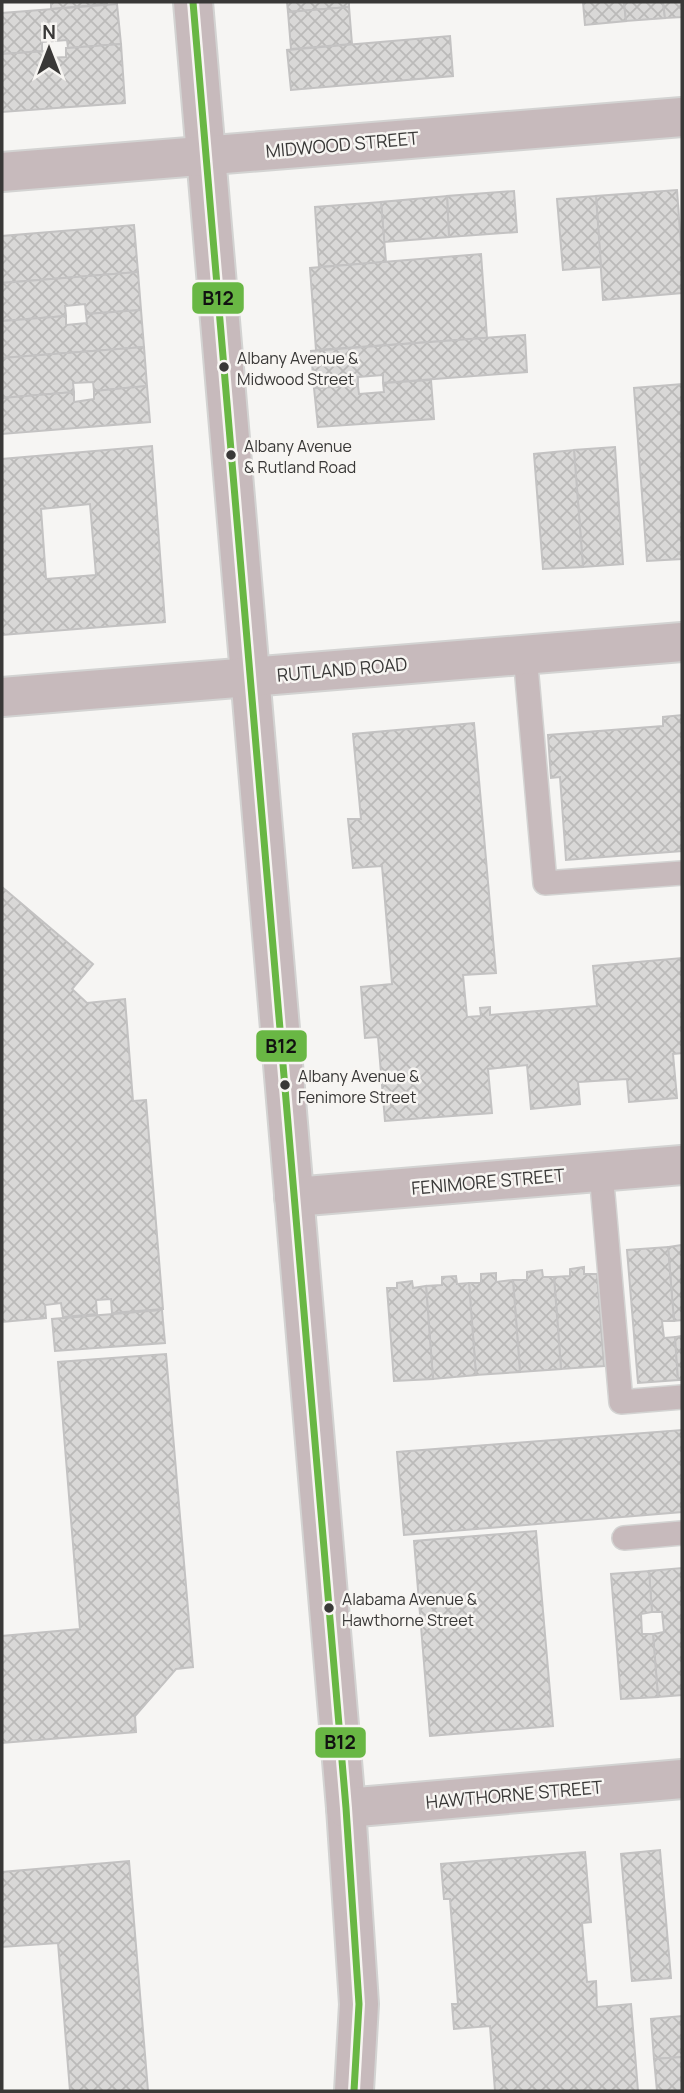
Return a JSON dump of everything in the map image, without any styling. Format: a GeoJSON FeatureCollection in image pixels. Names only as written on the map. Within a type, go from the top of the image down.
{"type":"FeatureCollection","features":[{"type":"Feature","properties":{"kind":"street"},"geometry":{"type":"LineString","coordinates":[[193,2],[345,1808],[359,2004],[354,2091]]}},
{"type":"Feature","properties":{"kind":"street","name":"MIDWOOD STREET"},"geometry":{"type":"LineString","coordinates":[[2,173],[682,117]]}},
{"type":"Feature","properties":{"kind":"street","name":"RUTLAND ROAD"},"geometry":{"type":"LineString","coordinates":[[2,697],[682,642]]}},
{"type":"Feature","properties":{"kind":"street","name":"FENIMORE STREET"},"geometry":{"type":"LineString","coordinates":[[294,1197],[682,1165]]}},
{"type":"Feature","properties":{"kind":"street","name":"HAWTHORNE STREET"},"geometry":{"type":"LineString","coordinates":[[345,1808],[682,1779]]}},
{"type":"Feature","properties":{"kind":"lane"},"geometry":{"type":"LineString","coordinates":[[525,654],[545,883],[682,873]]}},
{"type":"Feature","properties":{"kind":"lane"},"geometry":{"type":"LineString","coordinates":[[601,1172],[621,1402],[682,1397]]}},
{"type":"Feature","properties":{"kind":"lane"},"geometry":{"type":"LineString","coordinates":[[624,1538],[682,1533]]}},
{"type":"Feature","properties":{"kind":"building"},"geometry":{"type":"Polygon","coordinates":[[[51,2],[107,2],[107,4],[51,9],[51,2]]]}},
{"type":"Feature","properties":{"kind":"building"},"geometry":{"type":"Polygon","coordinates":[[[287,2],[349,2],[349,7],[288,12],[287,2]]]}},
{"type":"Feature","properties":{"kind":"building"},"geometry":{"type":"Polygon","coordinates":[[[583,2],[624,2],[626,21],[585,25],[583,2]]]}},
{"type":"Feature","properties":{"kind":"building"},"geometry":{"type":"Polygon","coordinates":[[[624,2],[663,2],[665,18],[626,21],[624,2]]]}},
{"type":"Feature","properties":{"kind":"building"},"geometry":{"type":"Polygon","coordinates":[[[663,2],[682,2],[682,17],[665,18],[663,2]]]}},
{"type":"Feature","properties":{"kind":"building"},"geometry":{"type":"Polygon","coordinates":[[[117,4],[121,44],[68,48],[67,40],[42,42],[42,51],[2,54],[2,13],[117,4]]]}},
{"type":"Feature","properties":{"kind":"building"},"geometry":{"type":"Polygon","coordinates":[[[349,7],[352,44],[291,49],[288,12],[349,7]]]}},
{"type":"Feature","properties":{"kind":"building"},"geometry":{"type":"Polygon","coordinates":[[[450,36],[453,76],[291,90],[287,50],[450,36]]]}},
{"type":"Feature","properties":{"kind":"building"},"geometry":{"type":"Polygon","coordinates":[[[121,44],[125,103],[2,112],[2,54],[48,51],[48,58],[66,57],[66,48],[121,44]]]}},
{"type":"Feature","properties":{"kind":"building"},"geometry":{"type":"Polygon","coordinates":[[[677,190],[682,293],[603,300],[596,196],[677,190]]]}},
{"type":"Feature","properties":{"kind":"building"},"geometry":{"type":"Polygon","coordinates":[[[514,191],[517,232],[449,237],[447,196],[514,191]]]}},
{"type":"Feature","properties":{"kind":"building"},"geometry":{"type":"Polygon","coordinates":[[[447,196],[449,237],[384,242],[381,202],[447,196]]]}},
{"type":"Feature","properties":{"kind":"building"},"geometry":{"type":"Polygon","coordinates":[[[596,196],[601,267],[563,270],[557,199],[596,196]]]}},
{"type":"Feature","properties":{"kind":"building"},"geometry":{"type":"Polygon","coordinates":[[[381,202],[386,262],[319,267],[315,207],[381,202]]]}},
{"type":"Feature","properties":{"kind":"building"},"geometry":{"type":"Polygon","coordinates":[[[134,225],[138,272],[2,283],[2,236],[134,225]]]}},
{"type":"Feature","properties":{"kind":"building"},"geometry":{"type":"Polygon","coordinates":[[[481,254],[487,338],[316,350],[310,268],[481,254]]]}},
{"type":"Feature","properties":{"kind":"building"},"geometry":{"type":"Polygon","coordinates":[[[138,272],[141,310],[86,314],[85,304],[65,306],[66,316],[2,321],[2,283],[138,272]]]}},
{"type":"Feature","properties":{"kind":"building"},"geometry":{"type":"Polygon","coordinates":[[[141,310],[144,347],[2,358],[2,321],[66,316],[66,325],[87,323],[86,314],[141,310]]]}},
{"type":"Feature","properties":{"kind":"building"},"geometry":{"type":"Polygon","coordinates":[[[525,335],[527,372],[383,383],[383,375],[358,377],[358,386],[314,388],[311,351],[525,335]]]}},
{"type":"Feature","properties":{"kind":"building"},"geometry":{"type":"Polygon","coordinates":[[[144,347],[147,386],[94,391],[93,382],[73,383],[74,392],[2,398],[2,358],[144,347]]]}},
{"type":"Feature","properties":{"kind":"building"},"geometry":{"type":"Polygon","coordinates":[[[431,380],[434,419],[318,427],[314,388],[358,386],[359,394],[384,392],[383,383],[431,380]]]}},
{"type":"Feature","properties":{"kind":"building"},"geometry":{"type":"Polygon","coordinates":[[[682,384],[682,559],[647,561],[634,388],[682,384]]]}},
{"type":"Feature","properties":{"kind":"building"},"geometry":{"type":"Polygon","coordinates":[[[147,386],[150,422],[2,434],[2,398],[74,392],[74,402],[94,399],[94,391],[147,386]]]}},
{"type":"Feature","properties":{"kind":"building"},"geometry":{"type":"Polygon","coordinates":[[[152,446],[165,622],[2,635],[2,459],[152,446]],[[90,504],[41,509],[46,579],[96,575],[90,504]]]}},
{"type":"Feature","properties":{"kind":"building"},"geometry":{"type":"Polygon","coordinates":[[[615,447],[623,564],[583,567],[574,450],[615,447]]]}},
{"type":"Feature","properties":{"kind":"building"},"geometry":{"type":"Polygon","coordinates":[[[574,450],[583,567],[543,569],[534,454],[574,450]]]}},
{"type":"Feature","properties":{"kind":"building"},"geometry":{"type":"Polygon","coordinates":[[[682,715],[682,851],[566,860],[560,777],[551,778],[548,735],[663,726],[663,717],[682,715]]]}},
{"type":"Feature","properties":{"kind":"building"},"geometry":{"type":"Polygon","coordinates":[[[474,723],[496,973],[463,975],[467,1017],[481,1016],[480,1008],[490,1007],[490,1015],[597,1006],[593,966],[682,958],[682,1053],[673,1054],[677,1098],[629,1102],[627,1079],[578,1082],[580,1104],[531,1109],[527,1065],[488,1069],[492,1113],[385,1121],[378,1037],[365,1038],[361,987],[392,984],[382,866],[353,868],[348,819],[361,819],[353,734],[474,723]]]}},
{"type":"Feature","properties":{"kind":"building"},"geometry":{"type":"Polygon","coordinates":[[[2,887],[93,964],[72,989],[87,1003],[125,999],[133,1101],[146,1100],[163,1309],[112,1313],[111,1299],[96,1300],[97,1314],[63,1317],[61,1303],[45,1305],[46,1318],[2,1322],[2,887]]]}},
{"type":"Feature","properties":{"kind":"building"},"geometry":{"type":"Polygon","coordinates":[[[682,1245],[682,1320],[674,1321],[668,1247],[682,1245]]]}},
{"type":"Feature","properties":{"kind":"building"},"geometry":{"type":"Polygon","coordinates":[[[668,1247],[674,1321],[662,1321],[664,1338],[675,1337],[678,1380],[638,1383],[627,1250],[668,1247]]]}},
{"type":"Feature","properties":{"kind":"building"},"geometry":{"type":"Polygon","coordinates":[[[584,1267],[584,1274],[597,1274],[604,1366],[561,1369],[554,1277],[570,1276],[570,1269],[584,1267]]]}},
{"type":"Feature","properties":{"kind":"building"},"geometry":{"type":"Polygon","coordinates":[[[542,1270],[543,1277],[554,1277],[561,1369],[520,1372],[513,1280],[527,1280],[527,1272],[542,1270]]]}},
{"type":"Feature","properties":{"kind":"building"},"geometry":{"type":"Polygon","coordinates":[[[496,1273],[496,1282],[513,1280],[520,1372],[476,1375],[469,1283],[481,1283],[481,1274],[496,1273]]]}},
{"type":"Feature","properties":{"kind":"building"},"geometry":{"type":"Polygon","coordinates":[[[456,1276],[457,1284],[469,1283],[476,1375],[433,1379],[426,1286],[442,1285],[442,1277],[456,1276]]]}},
{"type":"Feature","properties":{"kind":"building"},"geometry":{"type":"Polygon","coordinates":[[[412,1281],[413,1288],[426,1286],[433,1379],[394,1381],[387,1288],[397,1288],[397,1283],[412,1281]]]}},
{"type":"Feature","properties":{"kind":"building"},"geometry":{"type":"Polygon","coordinates":[[[162,1310],[165,1343],[55,1351],[52,1319],[162,1310]]]}},
{"type":"Feature","properties":{"kind":"building"},"geometry":{"type":"Polygon","coordinates":[[[682,1336],[682,1380],[678,1380],[675,1337],[682,1336]]]}},
{"type":"Feature","properties":{"kind":"building"},"geometry":{"type":"Polygon","coordinates":[[[166,1354],[193,1667],[176,1669],[135,1716],[136,1732],[2,1743],[2,1636],[80,1629],[58,1362],[166,1354]]]}},
{"type":"Feature","properties":{"kind":"building"},"geometry":{"type":"Polygon","coordinates":[[[682,1430],[682,1512],[404,1535],[397,1452],[682,1430]]]}},
{"type":"Feature","properties":{"kind":"building"},"geometry":{"type":"Polygon","coordinates":[[[536,1531],[553,1726],[430,1736],[414,1541],[536,1531]]]}},
{"type":"Feature","properties":{"kind":"building"},"geometry":{"type":"Polygon","coordinates":[[[682,1568],[682,1695],[658,1697],[653,1634],[664,1632],[662,1612],[652,1612],[649,1571],[682,1568]]]}},
{"type":"Feature","properties":{"kind":"building"},"geometry":{"type":"Polygon","coordinates":[[[649,1571],[652,1612],[641,1614],[642,1634],[653,1634],[658,1697],[621,1699],[611,1574],[649,1571]]]}},
{"type":"Feature","properties":{"kind":"building"},"geometry":{"type":"Polygon","coordinates":[[[660,1850],[671,1978],[632,1981],[621,1854],[660,1850]]]}},
{"type":"Feature","properties":{"kind":"building"},"geometry":{"type":"Polygon","coordinates":[[[585,1852],[591,1922],[582,1923],[587,1982],[596,1981],[597,2007],[631,2004],[638,2091],[495,2091],[490,2026],[454,2029],[452,2004],[458,2004],[450,1899],[444,1899],[441,1864],[585,1852]]]}},
{"type":"Feature","properties":{"kind":"building"},"geometry":{"type":"Polygon","coordinates":[[[129,1861],[148,2091],[70,2091],[58,1943],[2,1947],[2,1872],[129,1861]]]}},
{"type":"Feature","properties":{"kind":"building"},"geometry":{"type":"Polygon","coordinates":[[[682,2016],[682,2057],[654,2059],[651,2019],[682,2016]]]}},
{"type":"Feature","properties":{"kind":"building"},"geometry":{"type":"Polygon","coordinates":[[[682,2057],[682,2091],[657,2091],[654,2059],[682,2057]]]}},
{"type":"Feature","properties":{"kind":"transit line","name":"B12"},"geometry":{"type":"LineString","coordinates":[[193,2],[346,1808],[359,2004],[354,2091]]}},
{"type":"Feature","properties":{"kind":"place","name":"Albany Avenue & Midwood Street"},"geometry":{"type":"Point","coordinates":[224,367]}},
{"type":"Feature","properties":{"kind":"place","name":"Albany Avenue & Rutland Road"},"geometry":{"type":"Point","coordinates":[231,455]}},
{"type":"Feature","properties":{"kind":"place","name":"Albany Avenue & Fenimore Street"},"geometry":{"type":"Point","coordinates":[285,1085]}},
{"type":"Feature","properties":{"kind":"place","name":"Alabama Avenue & Hawthorne Street"},"geometry":{"type":"Point","coordinates":[329,1608]}}]}
